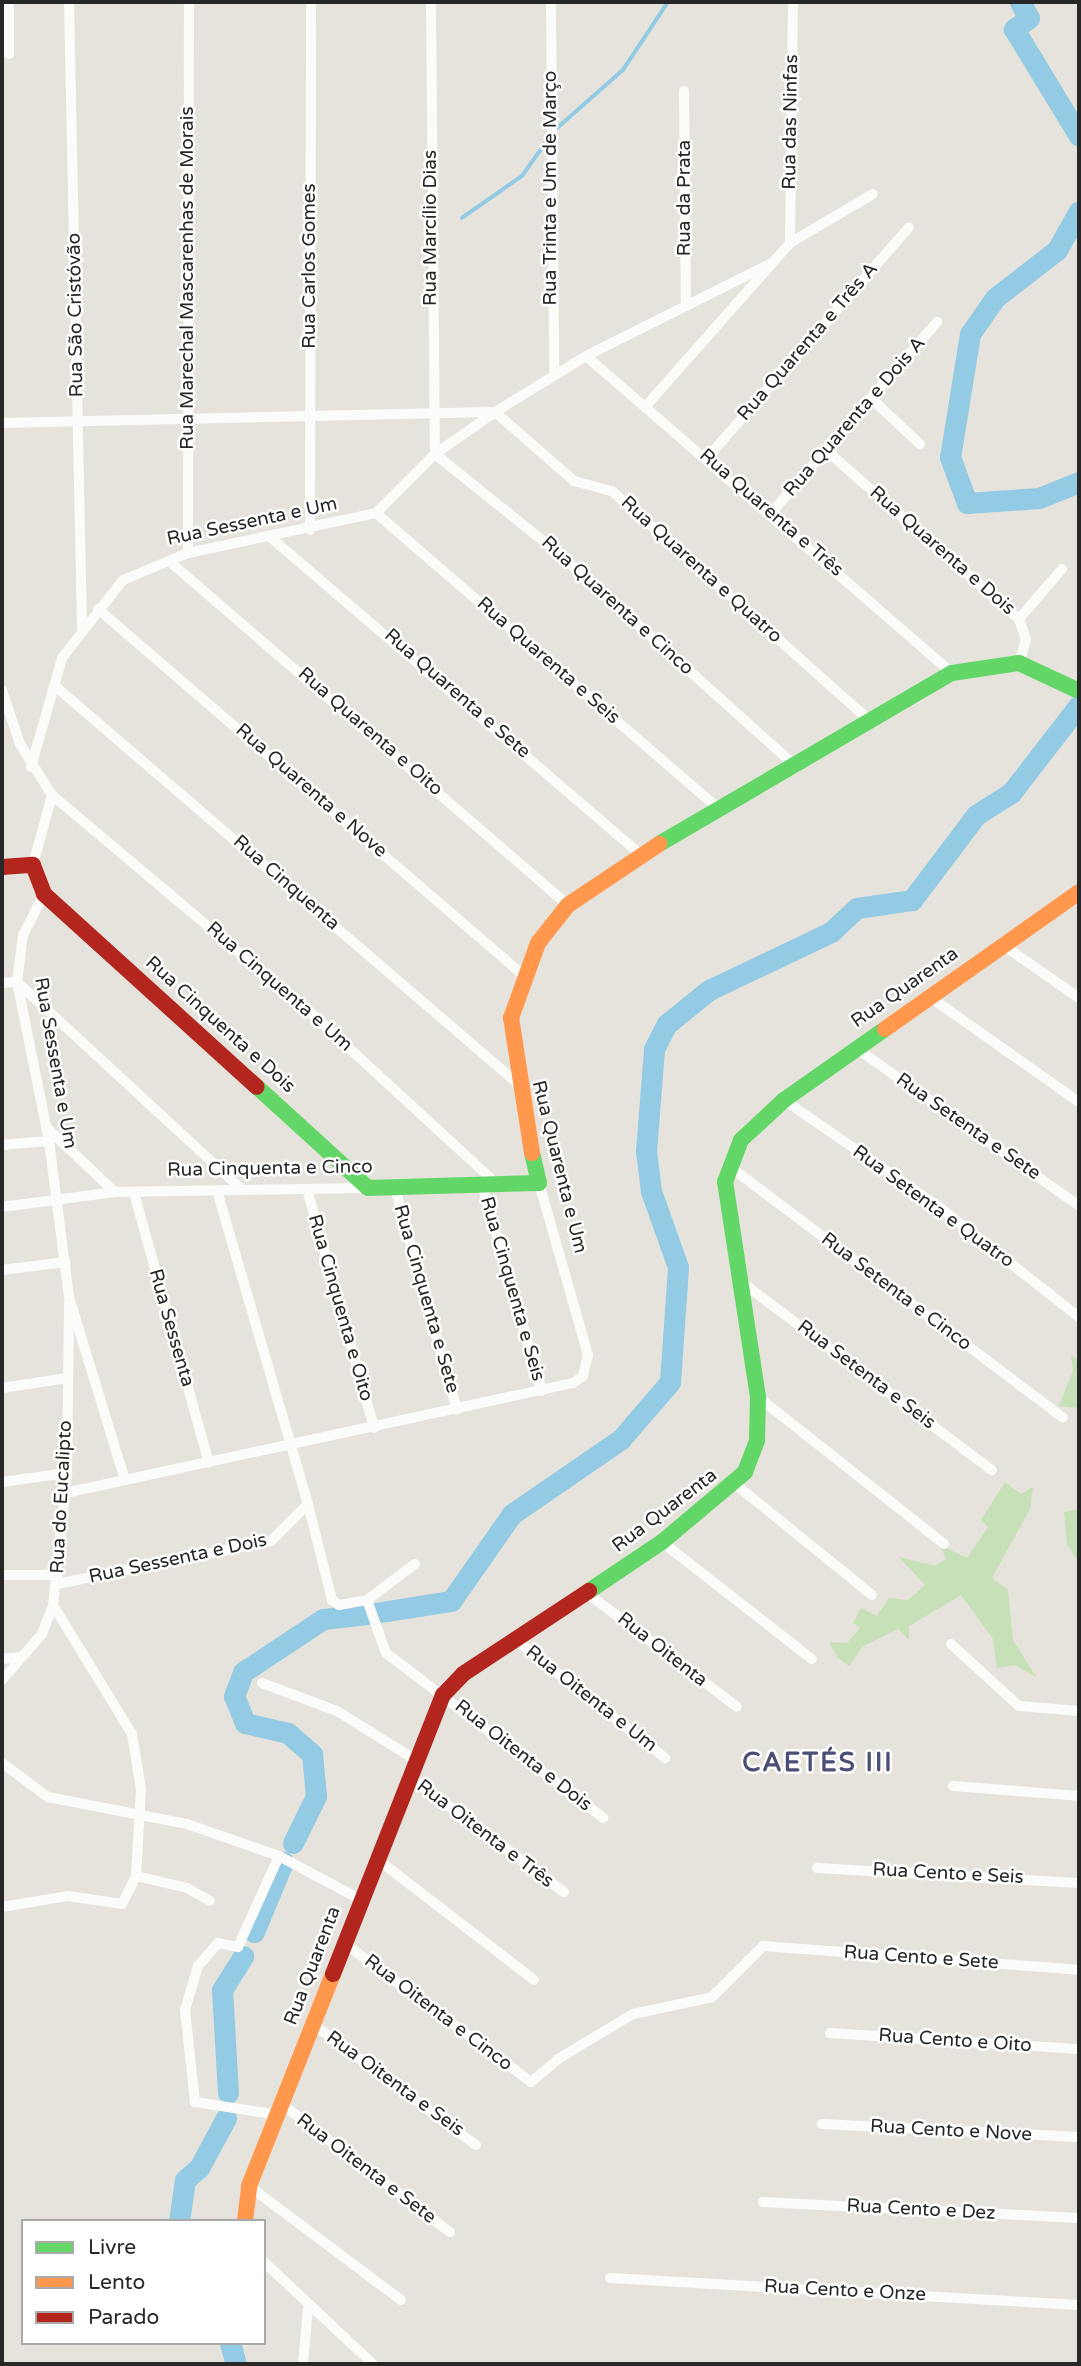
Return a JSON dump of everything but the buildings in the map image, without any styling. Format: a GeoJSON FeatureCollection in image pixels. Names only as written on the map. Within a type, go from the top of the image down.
{"type":"FeatureCollection","features":[{"type":"Feature","properties":{"kind":"street"},"geometry":{"type":"LineString","coordinates":[[9,2],[9,54]]}},
{"type":"Feature","properties":{"kind":"street","name":"Rua São Cristóvão"},"geometry":{"type":"LineString","coordinates":[[69,2],[82,628]]}},
{"type":"Feature","properties":{"kind":"street","name":"Rua Marechal Mascarenhas de Morais"},"geometry":{"type":"LineString","coordinates":[[188,2],[188,554]]}},
{"type":"Feature","properties":{"kind":"street","name":"Rua Carlos Gomes"},"geometry":{"type":"LineString","coordinates":[[310,530],[311,2]]}},
{"type":"Feature","properties":{"kind":"street","name":"Rua Marcílio Dias"},"geometry":{"type":"LineString","coordinates":[[431,2],[431,414],[435,454]]}},
{"type":"Feature","properties":{"kind":"street","name":"Rua Trinta e Um de Março"},"geometry":{"type":"LineString","coordinates":[[551,2],[554,375]]}},
{"type":"Feature","properties":{"kind":"street","name":"Rua das Ninfas"},"geometry":{"type":"LineString","coordinates":[[790,243],[793,2]]}},
{"type":"Feature","properties":{"kind":"street","name":"Rua da Prata"},"geometry":{"type":"LineString","coordinates":[[684,91],[686,304]]}},
{"type":"Feature","properties":{"kind":"street"},"geometry":{"type":"LineString","coordinates":[[645,407],[790,243],[873,194]]}},
{"type":"Feature","properties":{"kind":"street","name":"Rua Quarenta e Três A"},"geometry":{"type":"LineString","coordinates":[[708,457],[909,227]]}},
{"type":"Feature","properties":{"kind":"street"},"geometry":{"type":"LineString","coordinates":[[376,513],[435,454],[495,412],[586,356],[772,263]]}},
{"type":"Feature","properties":{"kind":"street","name":"Rua Quarenta e Dois A"},"geometry":{"type":"LineString","coordinates":[[772,512],[874,401],[937,322]]}},
{"type":"Feature","properties":{"kind":"street","name":"Rua Quarenta e Três"},"geometry":{"type":"LineString","coordinates":[[586,356],[772,512],[952,673]]}},
{"type":"Feature","properties":{"kind":"street"},"geometry":{"type":"LineString","coordinates":[[874,401],[920,444]]}},
{"type":"Feature","properties":{"kind":"street"},"geometry":{"type":"LineString","coordinates":[[2,423],[495,412]]}},
{"type":"Feature","properties":{"kind":"street","name":"Rua Quarenta e Quatro"},"geometry":{"type":"LineString","coordinates":[[495,412],[573,481],[612,491],[868,719]]}},
{"type":"Feature","properties":{"kind":"street","name":"Rua Quarenta e Dois"},"geometry":{"type":"LineString","coordinates":[[828,452],[1019,619],[1026,639],[1019,663]]}},
{"type":"Feature","properties":{"kind":"street","name":"Rua Quarenta e Cinco"},"geometry":{"type":"LineString","coordinates":[[435,454],[558,553],[793,764]]}},
{"type":"Feature","properties":{"kind":"street","name":"Rua Sessenta e Um"},"geometry":{"type":"LineString","coordinates":[[31,767],[62,658],[82,628],[122,580],[188,554],[310,530],[376,513]]}},
{"type":"Feature","properties":{"kind":"street","name":"Rua Quarenta e Seis"},"geometry":{"type":"LineString","coordinates":[[376,513],[720,810]]}},
{"type":"Feature","properties":{"kind":"street","name":"Rua Quarenta e Sete"},"geometry":{"type":"LineString","coordinates":[[269,536],[642,856]]}},
{"type":"Feature","properties":{"kind":"street","name":"Rua Quarenta e Oito"},"geometry":{"type":"LineString","coordinates":[[169,561],[568,905]]}},
{"type":"Feature","properties":{"kind":"street"},"geometry":{"type":"LineString","coordinates":[[1019,619],[1062,569]]}},
{"type":"Feature","properties":{"kind":"street","name":"Rua Quarenta e Nove"},"geometry":{"type":"LineString","coordinates":[[98,609],[523,975]]}},
{"type":"Feature","properties":{"kind":"street"},"geometry":{"type":"LineString","coordinates":[[1019,663],[1074,688]]}},
{"type":"Feature","properties":{"kind":"street","name":"Rua Quarenta e Um"},"geometry":{"type":"LineString","coordinates":[[65,1493],[542,1391],[583,1376],[588,1355],[539,1183],[509,1040],[523,975],[568,905],[642,856],[868,719],[952,673],[1019,663]]}},
{"type":"Feature","properties":{"kind":"street","name":"Rua Cinquenta"},"geometry":{"type":"LineString","coordinates":[[55,686],[516,1082]]}},
{"type":"Feature","properties":{"kind":"street"},"geometry":{"type":"LineString","coordinates":[[2,690],[31,767],[52,795],[33,865],[44,894]]}},
{"type":"Feature","properties":{"kind":"street","name":"Rua Cinquenta e Um"},"geometry":{"type":"LineString","coordinates":[[52,795],[312,1014],[491,1187]]}},
{"type":"Feature","properties":{"kind":"street"},"geometry":{"type":"LineString","coordinates":[[2,867],[33,865]]}},
{"type":"Feature","properties":{"kind":"street","name":"Rua Sessenta e Um"},"geometry":{"type":"LineString","coordinates":[[44,894],[23,935],[17,982],[47,1128],[69,1297],[125,1480]]}},
{"type":"Feature","properties":{"kind":"street","name":"Rua Cinquenta e Dois"},"geometry":{"type":"LineString","coordinates":[[44,894],[368,1188]]}},
{"type":"Feature","properties":{"kind":"street","name":"Rua Quarenta"},"geometry":{"type":"LineString","coordinates":[[245,2219],[249,2186],[281,2110],[407,1775],[443,1695],[463,1674],[517,1641],[662,1542],[736,1484],[757,1440],[758,1397],[726,1208],[729,1166],[755,1122],[856,1048],[1078,894]]}},
{"type":"Feature","properties":{"kind":"street"},"geometry":{"type":"LineString","coordinates":[[1003,945],[1079,998]]}},
{"type":"Feature","properties":{"kind":"street"},"geometry":{"type":"LineString","coordinates":[[2,983],[17,982],[242,1189]]}},
{"type":"Feature","properties":{"kind":"street"},"geometry":{"type":"LineString","coordinates":[[930,997],[1079,1102]]}},
{"type":"Feature","properties":{"kind":"street","name":"Rua Setenta e Sete"},"geometry":{"type":"LineString","coordinates":[[856,1048],[1079,1206]]}},
{"type":"Feature","properties":{"kind":"street","name":"Rua Setenta e Quatro"},"geometry":{"type":"LineString","coordinates":[[784,1100],[939,1207],[1079,1317]]}},
{"type":"Feature","properties":{"kind":"street"},"geometry":{"type":"LineString","coordinates":[[47,1128],[115,1192]]}},
{"type":"Feature","properties":{"kind":"street"},"geometry":{"type":"LineString","coordinates":[[2,1145],[49,1141]]}},
{"type":"Feature","properties":{"kind":"street","name":"Rua Setenta e Cinco"},"geometry":{"type":"LineString","coordinates":[[729,1166],[1063,1418]]}},
{"type":"Feature","properties":{"kind":"street","name":"Rua Cinquenta e Cinco"},"geometry":{"type":"LineString","coordinates":[[2,1207],[56,1196],[115,1192],[491,1187],[539,1183]]}},
{"type":"Feature","properties":{"kind":"street","name":"Rua Cinquenta e Seis"},"geometry":{"type":"LineString","coordinates":[[491,1187],[542,1391]]}},
{"type":"Feature","properties":{"kind":"street","name":"Rua Cinquenta e Sete"},"geometry":{"type":"LineString","coordinates":[[395,1188],[457,1410]]}},
{"type":"Feature","properties":{"kind":"street","name":"Rua Cinquenta e Oito"},"geometry":{"type":"LineString","coordinates":[[307,1189],[374,1428]]}},
{"type":"Feature","properties":{"kind":"street"},"geometry":{"type":"LineString","coordinates":[[217,1190],[308,1504],[332,1600],[339,1605],[368,1600],[415,1564]]}},
{"type":"Feature","properties":{"kind":"street","name":"Rua Sessenta"},"geometry":{"type":"LineString","coordinates":[[134,1192],[209,1463]]}},
{"type":"Feature","properties":{"kind":"street"},"geometry":{"type":"LineString","coordinates":[[2,1270],[65,1262]]}},
{"type":"Feature","properties":{"kind":"street","name":"Rua Setenta e Seis"},"geometry":{"type":"LineString","coordinates":[[740,1281],[992,1470]]}},
{"type":"Feature","properties":{"kind":"street","name":"Rua do Eucalipto"},"geometry":{"type":"LineString","coordinates":[[2,1680],[42,1634],[54,1605],[67,1474],[69,1297]]}},
{"type":"Feature","properties":{"kind":"street"},"geometry":{"type":"LineString","coordinates":[[2,1388],[67,1378]]}},
{"type":"Feature","properties":{"kind":"street"},"geometry":{"type":"LineString","coordinates":[[758,1397],[944,1544]]}},
{"type":"Feature","properties":{"kind":"street"},"geometry":{"type":"LineString","coordinates":[[2,1482],[67,1474]]}},
{"type":"Feature","properties":{"kind":"street"},"geometry":{"type":"LineString","coordinates":[[736,1484],[872,1595]]}},
{"type":"Feature","properties":{"kind":"street","name":"Rua Sessenta e Dois"},"geometry":{"type":"LineString","coordinates":[[2,1575],[58,1580],[271,1541],[308,1504]]}},
{"type":"Feature","properties":{"kind":"street"},"geometry":{"type":"LineString","coordinates":[[662,1542],[812,1659]]}},
{"type":"Feature","properties":{"kind":"street","name":"Rua Oitenta"},"geometry":{"type":"LineString","coordinates":[[587,1592],[737,1707]]}},
{"type":"Feature","properties":{"kind":"street","name":"Rua Oitenta e Dois"},"geometry":{"type":"LineString","coordinates":[[368,1600],[386,1653],[603,1818]]}},
{"type":"Feature","properties":{"kind":"street"},"geometry":{"type":"LineString","coordinates":[[2,1907],[68,1895],[122,1904],[136,1876],[141,1815],[132,1734],[54,1605]]}},
{"type":"Feature","properties":{"kind":"street","name":"Rua Oitenta e Um"},"geometry":{"type":"LineString","coordinates":[[517,1641],[665,1758]]}},
{"type":"Feature","properties":{"kind":"street"},"geometry":{"type":"LineString","coordinates":[[951,1644],[1019,1706],[1079,1711]]}},
{"type":"Feature","properties":{"kind":"street"},"geometry":{"type":"LineString","coordinates":[[2,1659],[20,1657]]}},
{"type":"Feature","properties":{"kind":"street"},"geometry":{"type":"LineString","coordinates":[[261,1682],[337,1711],[414,1759]]}},
{"type":"Feature","properties":{"kind":"street"},"geometry":{"type":"LineString","coordinates":[[2,1763],[48,1797],[141,1815],[279,1856],[361,1900]]}},
{"type":"Feature","properties":{"kind":"street","name":"Rua Oitenta e Três"},"geometry":{"type":"LineString","coordinates":[[407,1775],[564,1892]]}},
{"type":"Feature","properties":{"kind":"street"},"geometry":{"type":"LineString","coordinates":[[953,1786],[1079,1796]]}},
{"type":"Feature","properties":{"kind":"street"},"geometry":{"type":"LineString","coordinates":[[279,1856],[238,1947],[216,1944],[192,1975],[185,2010],[195,2095],[204,2107],[281,2110]]}},
{"type":"Feature","properties":{"kind":"street"},"geometry":{"type":"LineString","coordinates":[[377,1858],[534,1980]]}},
{"type":"Feature","properties":{"kind":"street","name":"Rua Cento e Seis"},"geometry":{"type":"LineString","coordinates":[[817,1868],[1079,1883]]}},
{"type":"Feature","properties":{"kind":"street"},"geometry":{"type":"LineString","coordinates":[[136,1876],[187,1888],[210,1901]]}},
{"type":"Feature","properties":{"kind":"street","name":"Rua Oitenta e Cinco"},"geometry":{"type":"LineString","coordinates":[[344,1943],[531,2082],[633,2014],[712,1997],[764,1946]]}},
{"type":"Feature","properties":{"kind":"street","name":"Rua Cento e Sete"},"geometry":{"type":"LineString","coordinates":[[764,1946],[1079,1970]]}},
{"type":"Feature","properties":{"kind":"street","name":"Rua Oitenta e Seis"},"geometry":{"type":"LineString","coordinates":[[313,2024],[476,2145]]}},
{"type":"Feature","properties":{"kind":"street","name":"Rua Cento e Oito"},"geometry":{"type":"LineString","coordinates":[[830,2033],[1079,2049]]}},
{"type":"Feature","properties":{"kind":"street","name":"Rua Oitenta e Sete"},"geometry":{"type":"LineString","coordinates":[[281,2110],[450,2232]]}},
{"type":"Feature","properties":{"kind":"street","name":"Rua Cento e Nove"},"geometry":{"type":"LineString","coordinates":[[822,2124],[1079,2137]]}},
{"type":"Feature","properties":{"kind":"street"},"geometry":{"type":"LineString","coordinates":[[249,2186],[401,2300]]}},
{"type":"Feature","properties":{"kind":"street","name":"Rua Cento e Dez"},"geometry":{"type":"LineString","coordinates":[[763,2202],[1079,2218]]}},
{"type":"Feature","properties":{"kind":"street"},"geometry":{"type":"LineString","coordinates":[[266,2264],[308,2308],[373,2364]]}},
{"type":"Feature","properties":{"kind":"street","name":"Rua Cento e Onze"},"geometry":{"type":"LineString","coordinates":[[610,2278],[1079,2305]]}},
{"type":"Feature","properties":{"kind":"street"},"geometry":{"type":"LineString","coordinates":[[303,2364],[308,2308]]}},
{"type":"Feature","properties":{"kind":"green space"},"geometry":{"type":"Polygon","coordinates":[[[1071,1355],[1079,1361],[1079,1408],[1059,1406],[1073,1371],[1071,1355]]]}},
{"type":"Feature","properties":{"kind":"green space"},"geometry":{"type":"Polygon","coordinates":[[[1005,1482],[1021,1494],[1033,1487],[1030,1509],[992,1578],[1008,1590],[1013,1640],[1036,1677],[1015,1665],[997,1668],[993,1639],[961,1595],[909,1626],[909,1640],[898,1629],[863,1646],[849,1666],[837,1657],[829,1642],[847,1643],[860,1628],[853,1623],[861,1608],[877,1616],[889,1598],[908,1600],[925,1585],[899,1557],[935,1566],[946,1559],[940,1545],[967,1558],[988,1527],[981,1520],[1005,1482]]]}},
{"type":"Feature","properties":{"kind":"green space"},"geometry":{"type":"Polygon","coordinates":[[[1079,1509],[1079,1563],[1067,1544],[1064,1512],[1079,1509]]]}},
{"type":"Feature","properties":{"kind":"waterway"},"geometry":{"type":"LineString","coordinates":[[556,129],[623,70],[668,2]]}},
{"type":"Feature","properties":{"kind":"waterway"},"geometry":{"type":"LineString","coordinates":[[1020,2],[1029,18],[1014,29],[1079,136]]}},
{"type":"Feature","properties":{"kind":"waterway"},"geometry":{"type":"LineString","coordinates":[[462,218],[522,176],[549,138]]}},
{"type":"Feature","properties":{"kind":"waterway"},"geometry":{"type":"LineString","coordinates":[[1079,211],[1057,250],[995,298],[970,334],[950,457],[967,503],[1039,498],[1079,482]]}},
{"type":"Feature","properties":{"kind":"waterway"},"geometry":{"type":"LineString","coordinates":[[375,1613],[451,1601],[512,1514],[621,1439],[670,1382],[678,1267],[651,1191],[646,1151],[654,1049],[667,1024],[709,990],[831,932],[857,908],[912,900],[976,815],[1011,793],[1079,705]]}},
{"type":"Feature","properties":{"kind":"waterway"},"geometry":{"type":"LineString","coordinates":[[293,1843],[316,1796],[312,1754],[288,1733],[245,1723],[234,1696],[243,1672],[323,1619],[367,1614]]}},
{"type":"Feature","properties":{"kind":"waterway"},"geometry":{"type":"LineString","coordinates":[[254,1932],[283,1862]]}},
{"type":"Feature","properties":{"kind":"waterway"},"geometry":{"type":"LineString","coordinates":[[228,2093],[222,1990],[243,1956]]}},
{"type":"Feature","properties":{"kind":"waterway"},"geometry":{"type":"LineString","coordinates":[[179,2219],[185,2180],[199,2168],[226,2118]]}},
{"type":"Feature","properties":{"kind":"waterway"},"geometry":{"type":"LineString","coordinates":[[231,2345],[236,2364]]}},
{"type":"Feature","properties":{"kind":"traffic: fast"},"geometry":{"type":"LineString","coordinates":[[659,844],[952,673],[1019,663],[1079,691]]}},
{"type":"Feature","properties":{"kind":"traffic: fast"},"geometry":{"type":"LineString","coordinates":[[589,1591],[662,1542],[745,1472],[757,1440],[758,1397],[725,1182],[741,1140],[784,1100],[885,1029]]}},
{"type":"Feature","properties":{"kind":"traffic: fast"},"geometry":{"type":"LineString","coordinates":[[257,1087],[368,1188],[539,1183],[532,1153]]}},
{"type":"Feature","properties":{"kind":"traffic: slow"},"geometry":{"type":"LineString","coordinates":[[532,1153],[511,1018],[538,943],[568,905],[659,844]]}},
{"type":"Feature","properties":{"kind":"traffic: slow"},"geometry":{"type":"LineString","coordinates":[[885,1029],[1079,892]]}},
{"type":"Feature","properties":{"kind":"traffic: slow"},"geometry":{"type":"LineString","coordinates":[[245,2219],[249,2186],[333,1974]]}},
{"type":"Feature","properties":{"kind":"traffic: jam"},"geometry":{"type":"LineString","coordinates":[[2,867],[33,865],[44,894],[257,1087]]}},
{"type":"Feature","properties":{"kind":"traffic: jam"},"geometry":{"type":"LineString","coordinates":[[333,1974],[443,1695],[463,1674],[589,1591]]}},
{"type":"Feature","properties":{"kind":"district","name":"CAETÉS III"},"geometry":{"type":"Point","coordinates":[818,1763]}}]}
